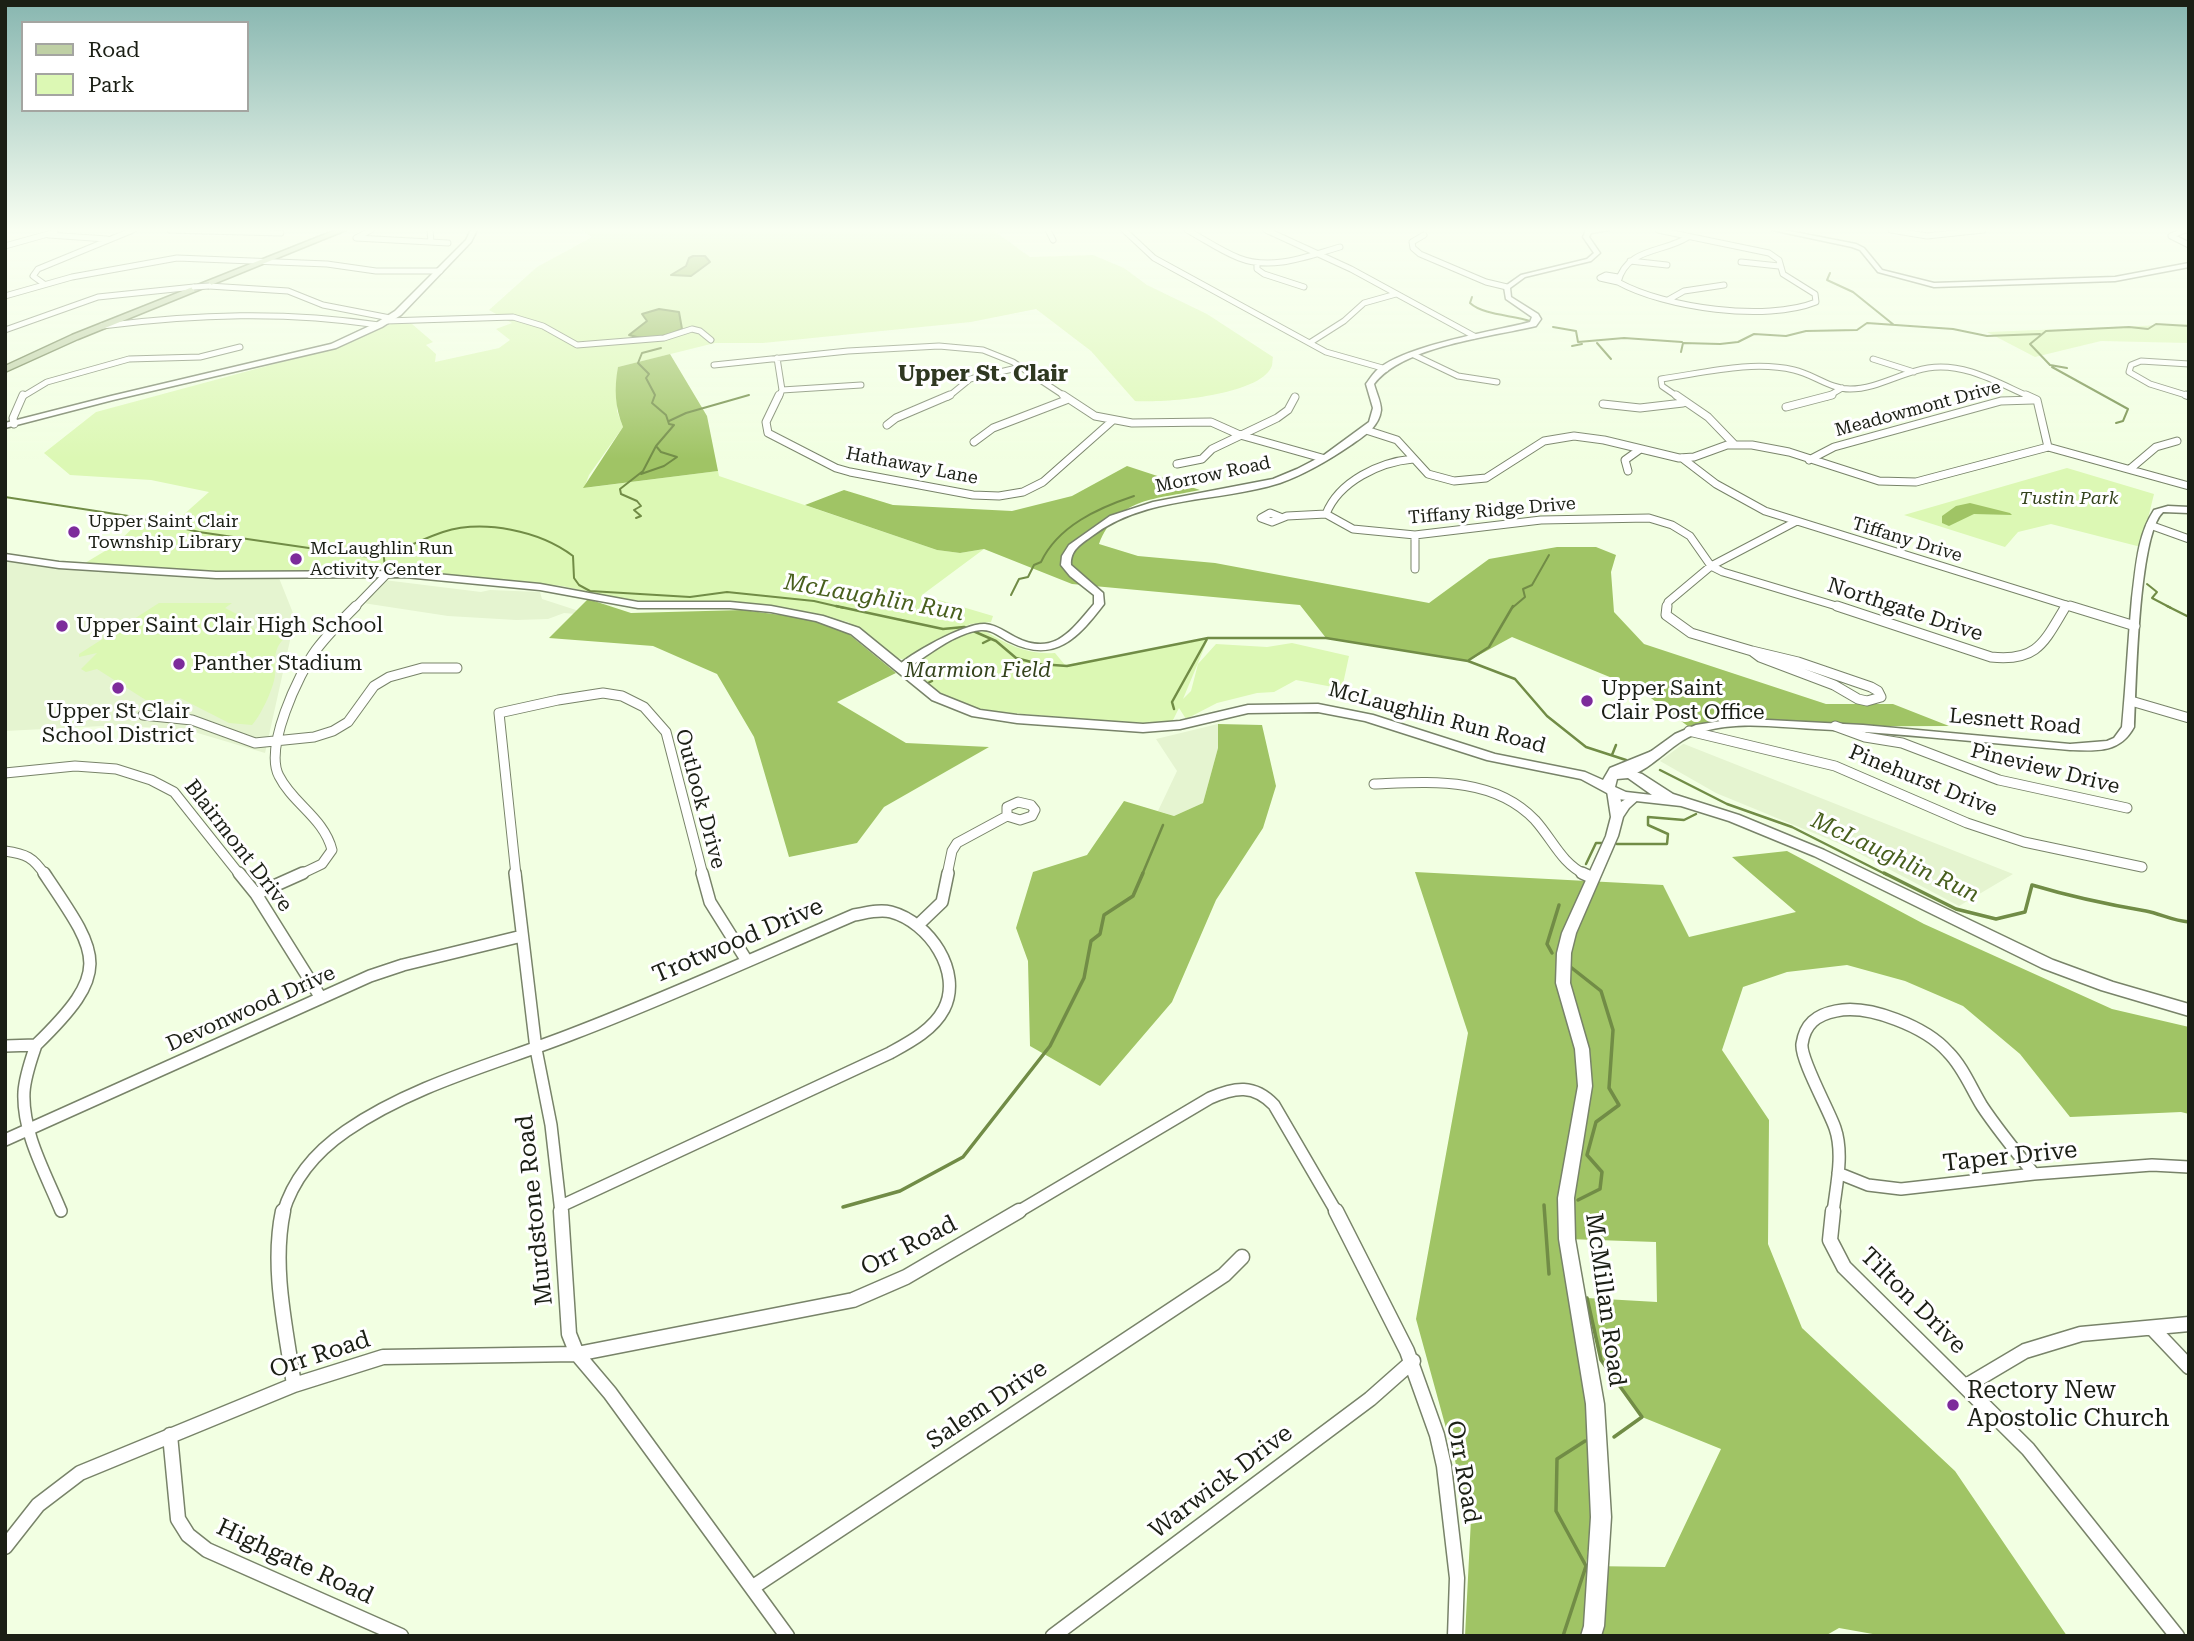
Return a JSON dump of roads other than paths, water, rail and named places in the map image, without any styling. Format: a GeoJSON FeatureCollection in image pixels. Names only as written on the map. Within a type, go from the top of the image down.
{"type":"FeatureCollection","features":[{"type":"Feature","properties":{"kind":"main road"},"geometry":{"type":"LineString","coordinates":[[5,369],[151,307]]}},
{"type":"Feature","properties":{"kind":"main road","name":"McLaughlin Run Road"},"geometry":{"type":"LineString","coordinates":[[5,556],[69,566],[216,575],[388,573],[551,588],[638,605],[730,605],[796,613],[831,621],[855,631],[936,697],[957,708],[989,716],[1143,728],[1180,725],[1269,706],[1318,708],[1368,718],[1492,757],[1585,776],[1615,779]]}},
{"type":"Feature","properties":{"kind":"main road"},"geometry":{"type":"LineString","coordinates":[[1615,779],[1651,757]]}},
{"type":"Feature","properties":{"kind":"main road"},"geometry":{"type":"LineString","coordinates":[[1615,779],[1643,791],[1738,818],[1798,841],[2001,943],[2059,969],[2102,986],[2189,1010]]}},
{"type":"Feature","properties":{"kind":"main road"},"geometry":{"type":"LineString","coordinates":[[1615,779],[1643,791]]}},
{"type":"Feature","properties":{"kind":"street"},"geometry":{"type":"LineString","coordinates":[[5,330],[71,307]]}},
{"type":"Feature","properties":{"kind":"street"},"geometry":{"type":"LineString","coordinates":[[329,307],[385,321]]}},
{"type":"Feature","properties":{"kind":"street"},"geometry":{"type":"LineString","coordinates":[[10,425],[134,392],[302,355],[333,345],[385,321],[401,307]]}},
{"type":"Feature","properties":{"kind":"street"},"geometry":{"type":"LineString","coordinates":[[1245,307],[1335,355],[1386,369]]}},
{"type":"Feature","properties":{"kind":"street"},"geometry":{"type":"LineString","coordinates":[[1311,342],[1344,321],[1360,307]]}},
{"type":"Feature","properties":{"kind":"street"},"geometry":{"type":"LineString","coordinates":[[1420,307],[1474,335]]}},
{"type":"Feature","properties":{"kind":"street"},"geometry":{"type":"LineString","coordinates":[[1521,307],[1535,316],[1535,322],[1474,335],[1414,355],[1377,374],[1370,384],[1377,415],[1366,430],[1405,446],[1413,459],[1431,475],[1466,482],[1495,475],[1534,446],[1556,438],[1591,437],[1682,458],[1703,454],[1717,446],[1734,444],[1771,448],[1879,481],[1908,483],[2048,447],[2189,486]]}},
{"type":"Feature","properties":{"kind":"street"},"geometry":{"type":"LineString","coordinates":[[1707,307],[1796,310],[1805,307]]}},
{"type":"Feature","properties":{"kind":"street"},"geometry":{"type":"LineString","coordinates":[[102,326],[204,315],[385,321],[513,317],[543,326],[577,345],[664,338],[692,329],[701,331],[711,340]]}},
{"type":"Feature","properties":{"kind":"street"},"geometry":{"type":"LineString","coordinates":[[714,365],[939,346],[983,350],[1021,367],[1066,400],[1095,416],[1112,421],[1145,423],[1204,421],[1225,426],[1240,435],[1322,458]]}},
{"type":"Feature","properties":{"kind":"street"},"geometry":{"type":"LineString","coordinates":[[10,425],[23,394],[42,384],[129,359],[200,357],[240,347]]}},
{"type":"Feature","properties":{"kind":"street"},"geometry":{"type":"LineString","coordinates":[[1414,355],[1458,376],[1497,382]]}},
{"type":"Feature","properties":{"kind":"street"},"geometry":{"type":"LineString","coordinates":[[777,358],[782,390],[861,385]]}},
{"type":"Feature","properties":{"kind":"street"},"geometry":{"type":"LineString","coordinates":[[1873,359],[1914,372]]}},
{"type":"Feature","properties":{"kind":"street"},"geometry":{"type":"LineString","coordinates":[[2189,363],[2141,361],[2131,365],[2129,372],[2150,384],[2189,397]]}},
{"type":"Feature","properties":{"kind":"street"},"geometry":{"type":"LineString","coordinates":[[1734,444],[1708,417],[1683,403],[1662,386],[1661,379],[1760,365],[1796,370],[1842,388],[1862,388],[1935,366],[1962,369],[2037,400],[2048,447]]}},
{"type":"Feature","properties":{"kind":"street"},"geometry":{"type":"LineString","coordinates":[[887,425],[895,418],[945,399],[970,379],[1021,367]]}},
{"type":"Feature","properties":{"kind":"street"},"geometry":{"type":"LineString","coordinates":[[1786,407],[1831,396],[1842,388]]}},
{"type":"Feature","properties":{"kind":"street","name":"Hathaway Lane"},"geometry":{"type":"LineString","coordinates":[[782,390],[766,422],[768,433],[774,437],[850,472],[973,495],[1013,494],[1037,486],[1112,421]]}},
{"type":"Feature","properties":{"kind":"street"},"geometry":{"type":"LineString","coordinates":[[1177,464],[1202,459],[1212,449],[1283,414],[1295,397]]}},
{"type":"Feature","properties":{"kind":"street"},"geometry":{"type":"LineString","coordinates":[[974,442],[993,428],[1066,400]]}},
{"type":"Feature","properties":{"kind":"street","name":"Meadowmont Drive"},"geometry":{"type":"LineString","coordinates":[[1809,460],[1833,447],[2001,401],[2037,400]]}},
{"type":"Feature","properties":{"kind":"street"},"geometry":{"type":"LineString","coordinates":[[1602,404],[1640,408],[1683,403]]}},
{"type":"Feature","properties":{"kind":"street","name":"Morrow Road"},"geometry":{"type":"LineString","coordinates":[[900,668],[972,630],[989,628],[1030,648],[1042,650],[1059,645],[1098,604],[1100,596],[1070,571],[1065,559],[1073,546],[1111,518],[1145,507],[1275,481],[1322,458],[1366,430]]}},
{"type":"Feature","properties":{"kind":"street"},"geometry":{"type":"LineString","coordinates":[[2130,469],[2156,447],[2177,441]]}},
{"type":"Feature","properties":{"kind":"street"},"geometry":{"type":"LineString","coordinates":[[1628,471],[1625,460],[1639,450]]}},
{"type":"Feature","properties":{"kind":"street","name":"Tiffany Drive"},"geometry":{"type":"LineString","coordinates":[[1682,458],[1748,504],[1796,522],[2135,626]]}},
{"type":"Feature","properties":{"kind":"street"},"geometry":{"type":"LineString","coordinates":[[1280,517],[1326,514],[1330,502],[1375,470],[1393,461],[1413,459]]}},
{"type":"Feature","properties":{"kind":"street"},"geometry":{"type":"LineString","coordinates":[[2189,510],[2158,511],[2150,525],[2189,538]]}},
{"type":"Feature","properties":{"kind":"street","name":"Tiffany Ridge Drive"},"geometry":{"type":"LineString","coordinates":[[1326,514],[1353,529],[1415,535],[1541,520],[1649,517],[1672,524],[1690,536],[1711,566]]}},
{"type":"Feature","properties":{"kind":"street"},"geometry":{"type":"LineString","coordinates":[[1751,650],[1759,657],[1833,685],[1858,699],[1867,701],[1881,697],[1878,691],[1871,687],[1789,659],[1688,632],[1678,627],[1666,615],[1668,602],[1711,566],[1796,522]]}},
{"type":"Feature","properties":{"kind":"street","name":"Lesnett Road"},"geometry":{"type":"LineString","coordinates":[[1651,757],[1669,741],[1689,731],[1736,723],[1835,726],[2070,747],[2097,747],[2118,742],[2125,736],[2128,727],[2138,586],[2150,525]]}},
{"type":"Feature","properties":{"kind":"street"},"geometry":{"type":"LineString","coordinates":[[1415,535],[1415,569]]}},
{"type":"Feature","properties":{"kind":"street","name":"Northgate Drive"},"geometry":{"type":"LineString","coordinates":[[1711,566],[1991,657],[2009,660],[2036,652],[2066,606]]}},
{"type":"Feature","properties":{"kind":"street"},"geometry":{"type":"LineString","coordinates":[[256,894],[322,864],[332,850],[326,834],[278,775],[274,757],[276,743],[304,670],[315,652],[388,573]]}},
{"type":"Feature","properties":{"kind":"street"},"geometry":{"type":"LineString","coordinates":[[143,715],[192,720],[255,743],[276,743],[333,731],[348,722],[374,685],[389,677],[422,668],[457,668]]}},
{"type":"Feature","properties":{"kind":"street","name":"Outlook Drive"},"geometry":{"type":"LineString","coordinates":[[499,712],[613,694],[654,714],[666,732],[710,902],[747,961]]}},
{"type":"Feature","properties":{"kind":"street"},"geometry":{"type":"LineString","coordinates":[[2131,701],[2189,718]]}},
{"type":"Feature","properties":{"kind":"street","name":"Murdstone Road"},"geometry":{"type":"LineString","coordinates":[[499,712],[536,1049],[551,1125],[561,1206],[569,1334],[577,1354],[610,1393],[754,1587],[787,1636]]}},
{"type":"Feature","properties":{"kind":"street","name":"Pineview Drive"},"geometry":{"type":"LineString","coordinates":[[1835,726],[1865,737],[1902,743],[1999,780],[2127,808]]}},
{"type":"Feature","properties":{"kind":"street","name":"Pinehurst Drive"},"geometry":{"type":"LineString","coordinates":[[1689,731],[1835,766],[1966,822],[2024,842],[2142,867]]}},
{"type":"Feature","properties":{"kind":"street"},"geometry":{"type":"LineString","coordinates":[[1643,791],[1651,757]]}},
{"type":"Feature","properties":{"kind":"street","name":"Blairmont Drive"},"geometry":{"type":"LineString","coordinates":[[5,774],[75,766],[116,769],[165,786],[174,792],[256,894],[321,998]]}},
{"type":"Feature","properties":{"kind":"street","name":"McMillan Road"},"geometry":{"type":"LineString","coordinates":[[1591,1636],[1594,1626],[1601,1517],[1595,1404],[1566,1226],[1566,1198],[1585,1086],[1582,1049],[1563,983],[1564,953],[1569,933],[1612,836],[1617,817],[1615,779]]}},
{"type":"Feature","properties":{"kind":"street"},"geometry":{"type":"LineString","coordinates":[[1374,784],[1448,782],[1481,788],[1500,795],[1521,807],[1536,822],[1568,866],[1593,878]]}},
{"type":"Feature","properties":{"kind":"street","name":"McMillan Road"},"geometry":{"type":"LineString","coordinates":[[1617,817],[1625,805],[1643,791]]}},
{"type":"Feature","properties":{"kind":"street"},"geometry":{"type":"LineString","coordinates":[[918,925],[942,902],[952,851],[957,843],[1007,816]]}},
{"type":"Feature","properties":{"kind":"street"},"geometry":{"type":"LineString","coordinates":[[5,851],[27,854],[36,861],[88,944],[92,962],[87,981],[76,1001],[36,1045],[25,1080],[23,1100],[30,1129],[61,1211]]}},
{"type":"Feature","properties":{"kind":"street","name":"Trotwood Drive"},"geometry":{"type":"LineString","coordinates":[[294,1385],[278,1247],[282,1213],[299,1176],[326,1146],[365,1120],[426,1091],[536,1049],[854,915],[891,912],[918,925],[947,961],[951,990],[945,1007],[923,1033],[890,1053],[561,1206]]}},
{"type":"Feature","properties":{"kind":"street","name":"Devonwood Drive"},"geometry":{"type":"LineString","coordinates":[[5,1140],[321,998],[403,965],[522,936]]}},
{"type":"Feature","properties":{"kind":"street","name":"Tilton Drive"},"geometry":{"type":"LineString","coordinates":[[2034,1174],[1984,1109],[1946,1048],[1931,1036],[1909,1024],[1880,1014],[1854,1010],[1819,1015],[1808,1024],[1801,1037],[1801,1048],[1836,1130],[1839,1153],[1830,1240],[1836,1255],[1844,1267],[2028,1449],[2177,1636]]}},
{"type":"Feature","properties":{"kind":"street"},"geometry":{"type":"LineString","coordinates":[[5,1046],[36,1045]]}},
{"type":"Feature","properties":{"kind":"street","name":"Orr Road"},"geometry":{"type":"LineString","coordinates":[[5,1547],[27,1514],[56,1487],[80,1474],[294,1385],[383,1357],[577,1354],[853,1300],[906,1277],[1209,1098],[1236,1088],[1258,1091],[1275,1104],[1390,1308],[1412,1361],[1438,1438],[1456,1562],[1459,1614],[1455,1636]]}},
{"type":"Feature","properties":{"kind":"street","name":"Taper Drive"},"geometry":{"type":"LineString","coordinates":[[1838,1173],[1868,1185],[1901,1189],[2034,1174],[2164,1165],[2189,1167]]}},
{"type":"Feature","properties":{"kind":"street","name":"Salem Drive"},"geometry":{"type":"LineString","coordinates":[[754,1587],[1230,1272],[1242,1257]]}},
{"type":"Feature","properties":{"kind":"street"},"geometry":{"type":"LineString","coordinates":[[1966,1386],[2025,1351],[2081,1334],[2189,1324]]}},
{"type":"Feature","properties":{"kind":"street"},"geometry":{"type":"LineString","coordinates":[[2152,1328],[2189,1367]]}},
{"type":"Feature","properties":{"kind":"street","name":"Warwick Drive"},"geometry":{"type":"LineString","coordinates":[[1053,1636],[1370,1399],[1412,1361]]}},
{"type":"Feature","properties":{"kind":"street","name":"Highgate Road"},"geometry":{"type":"LineString","coordinates":[[170,1435],[178,1518],[188,1535],[207,1550],[401,1636]]}},
{"type":"Feature","properties":{"kind":"waterway"},"geometry":{"type":"LineString","coordinates":[[1475,307],[1530,321]]}},
{"type":"Feature","properties":{"kind":"waterway"},"geometry":{"type":"LineString","coordinates":[[1871,307],[1894,325]]}},
{"type":"Feature","properties":{"kind":"waterway"},"geometry":{"type":"LineString","coordinates":[[1681,352],[1683,343],[1720,344],[1738,342],[1754,334],[1786,336],[1806,331],[1857,330],[1867,323],[1894,325]]}},
{"type":"Feature","properties":{"kind":"waterway"},"geometry":{"type":"LineString","coordinates":[[2067,368],[2050,365],[2030,344],[2046,331],[2129,327],[2148,329],[2156,324],[2189,326]]}},
{"type":"Feature","properties":{"kind":"waterway"},"geometry":{"type":"LineString","coordinates":[[1894,325],[1953,329],[1987,336],[2040,334]]}},
{"type":"Feature","properties":{"kind":"waterway"},"geometry":{"type":"LineString","coordinates":[[1553,327],[1576,331],[1578,342],[1624,338],[1682,342]]}},
{"type":"Feature","properties":{"kind":"waterway"},"geometry":{"type":"LineString","coordinates":[[1597,343],[1611,359]]}},
{"type":"Feature","properties":{"kind":"waterway"},"geometry":{"type":"LineString","coordinates":[[1572,346],[1582,344]]}},
{"type":"Feature","properties":{"kind":"waterway"},"geometry":{"type":"LineString","coordinates":[[656,446],[674,425],[669,424],[666,415],[652,403],[655,395],[646,378],[649,374],[638,363],[642,353],[661,348]]}},
{"type":"Feature","properties":{"kind":"waterway"},"geometry":{"type":"LineString","coordinates":[[2052,367],[2128,409],[2123,421],[2116,423]]}},
{"type":"Feature","properties":{"kind":"waterway"},"geometry":{"type":"LineString","coordinates":[[669,421],[686,413],[749,395]]}},
{"type":"Feature","properties":{"kind":"waterway"},"geometry":{"type":"LineString","coordinates":[[636,518],[641,516],[634,510],[641,506],[637,501],[621,494],[620,489],[643,471],[656,446]]}},
{"type":"Feature","properties":{"kind":"waterway"},"geometry":{"type":"LineString","coordinates":[[641,474],[664,466],[677,457],[661,452],[656,446]]}},
{"type":"Feature","properties":{"kind":"waterway"},"geometry":{"type":"LineString","coordinates":[[1011,595],[1019,579],[1028,577],[1034,565],[1041,562],[1048,549],[1068,528],[1107,506],[1134,496]]}},
{"type":"Feature","properties":{"kind":"waterway","name":"McLaughlin Run"},"geometry":{"type":"LineString","coordinates":[[5,497],[135,517],[199,532],[357,555]]}},
{"type":"Feature","properties":{"kind":"waterway","name":"McLaughlin Run"},"geometry":{"type":"LineString","coordinates":[[361,556],[394,552],[459,528],[493,527],[528,534],[560,547],[573,556],[574,578],[579,585],[590,591],[690,597],[727,592],[814,601],[844,608]]}},
{"type":"Feature","properties":{"kind":"waterway"},"geometry":{"type":"LineString","coordinates":[[1512,608],[1525,597],[1523,589],[1532,585],[1549,555]]}},
{"type":"Feature","properties":{"kind":"waterway"},"geometry":{"type":"LineString","coordinates":[[384,558],[385,568]]}},
{"type":"Feature","properties":{"kind":"waterway"},"geometry":{"type":"LineString","coordinates":[[2147,584],[2157,592],[2152,598],[2171,608]]}},
{"type":"Feature","properties":{"kind":"waterway","name":"McLaughlin Run"},"geometry":{"type":"LineString","coordinates":[[836,606],[943,629],[964,627],[996,641],[1016,658],[1039,664],[1067,666],[1208,638],[1326,638],[1468,661],[1515,679],[1547,716],[1586,747],[1626,760]]}},
{"type":"Feature","properties":{"kind":"waterway"},"geometry":{"type":"LineString","coordinates":[[1469,660],[1489,647],[1513,606]]}},
{"type":"Feature","properties":{"kind":"waterway"},"geometry":{"type":"LineString","coordinates":[[2167,606],[2171,608]]}},
{"type":"Feature","properties":{"kind":"waterway"},"geometry":{"type":"LineString","coordinates":[[2171,608],[2189,617]]}},
{"type":"Feature","properties":{"kind":"waterway","name":"McLaughlin Run"},"geometry":{"type":"LineString","coordinates":[[983,643],[991,639]]}},
{"type":"Feature","properties":{"kind":"waterway"},"geometry":{"type":"LineString","coordinates":[[1174,709],[1172,702],[1207,639]]}},
{"type":"Feature","properties":{"kind":"waterway"},"geometry":{"type":"LineString","coordinates":[[924,685],[932,681]]}},
{"type":"Feature","properties":{"kind":"waterway"},"geometry":{"type":"LineString","coordinates":[[1612,755],[1616,745]]}},
{"type":"Feature","properties":{"kind":"waterway","name":"McLaughlin Run"},"geometry":{"type":"LineString","coordinates":[[1660,770],[1727,804],[1792,827],[1887,875]]}},
{"type":"Feature","properties":{"kind":"waterway"},"geometry":{"type":"LineString","coordinates":[[1617,844],[1667,844],[1668,834],[1648,825],[1648,817],[1684,820],[1696,814]]}},
{"type":"Feature","properties":{"kind":"waterway"},"geometry":{"type":"LineString","coordinates":[[1142,875],[1163,825]]}},
{"type":"Feature","properties":{"kind":"waterway"},"geometry":{"type":"LineString","coordinates":[[1586,864],[1596,843],[1602,843]]}},
{"type":"Feature","properties":{"kind":"waterway"},"geometry":{"type":"LineString","coordinates":[[843,1207],[900,1191],[963,1157],[1050,1046],[1084,978],[1091,941],[1100,934],[1104,915],[1133,896],[1143,873]]}},
{"type":"Feature","properties":{"kind":"waterway","name":"McLaughlin Run"},"geometry":{"type":"LineString","coordinates":[[1884,873],[1956,909],[1996,919],[2025,912],[2032,885],[2189,922]]}},
{"type":"Feature","properties":{"kind":"waterway"},"geometry":{"type":"LineString","coordinates":[[1552,953],[1547,944],[1559,905]]}},
{"type":"Feature","properties":{"kind":"waterway"},"geometry":{"type":"LineString","coordinates":[[1568,965],[1601,991],[1613,1030],[1609,1088],[1619,1105],[1596,1122],[1587,1155],[1602,1172],[1600,1189],[1578,1200]]}},
{"type":"Feature","properties":{"kind":"waterway"},"geometry":{"type":"LineString","coordinates":[[1544,1205],[1549,1274]]}},
{"type":"Feature","properties":{"kind":"waterway"},"geometry":{"type":"LineString","coordinates":[[1587,1298],[1601,1360],[1642,1417],[1614,1437]]}},
{"type":"Feature","properties":{"kind":"waterway"},"geometry":{"type":"LineString","coordinates":[[1563,1636],[1586,1566],[1556,1511],[1557,1459],[1585,1441]]}},
{"type":"Feature","properties":{"kind":"place","name":"Upper Saint Clair Township Library"},"geometry":{"type":"Point","coordinates":[74,532]}},
{"type":"Feature","properties":{"kind":"place","name":"McLaughlin Run Activity Center"},"geometry":{"type":"Point","coordinates":[296,559]}},
{"type":"Feature","properties":{"kind":"place","name":"Upper Saint Clair High School"},"geometry":{"type":"Point","coordinates":[62,626]}},
{"type":"Feature","properties":{"kind":"place","name":"Panther Stadium"},"geometry":{"type":"Point","coordinates":[179,664]}},
{"type":"Feature","properties":{"kind":"place","name":"Upper St Clair School District"},"geometry":{"type":"Point","coordinates":[118,688]}},
{"type":"Feature","properties":{"kind":"place","name":"Upper Saint Clair Post Office"},"geometry":{"type":"Point","coordinates":[1587,701]}},
{"type":"Feature","properties":{"kind":"place","name":"Rectory New Apostolic Church"},"geometry":{"type":"Point","coordinates":[1953,1405]}},
{"type":"Feature","properties":{"kind":"district","name":"Upper St. Clair"},"geometry":{"type":"Point","coordinates":[983,374]}},
{"type":"Feature","properties":{"kind":"park label","name":"Tustin Park"},"geometry":{"type":"Point","coordinates":[2069,499]}},
{"type":"Feature","properties":{"kind":"park label","name":"Marmion Field"},"geometry":{"type":"Point","coordinates":[978,671]}}]}
